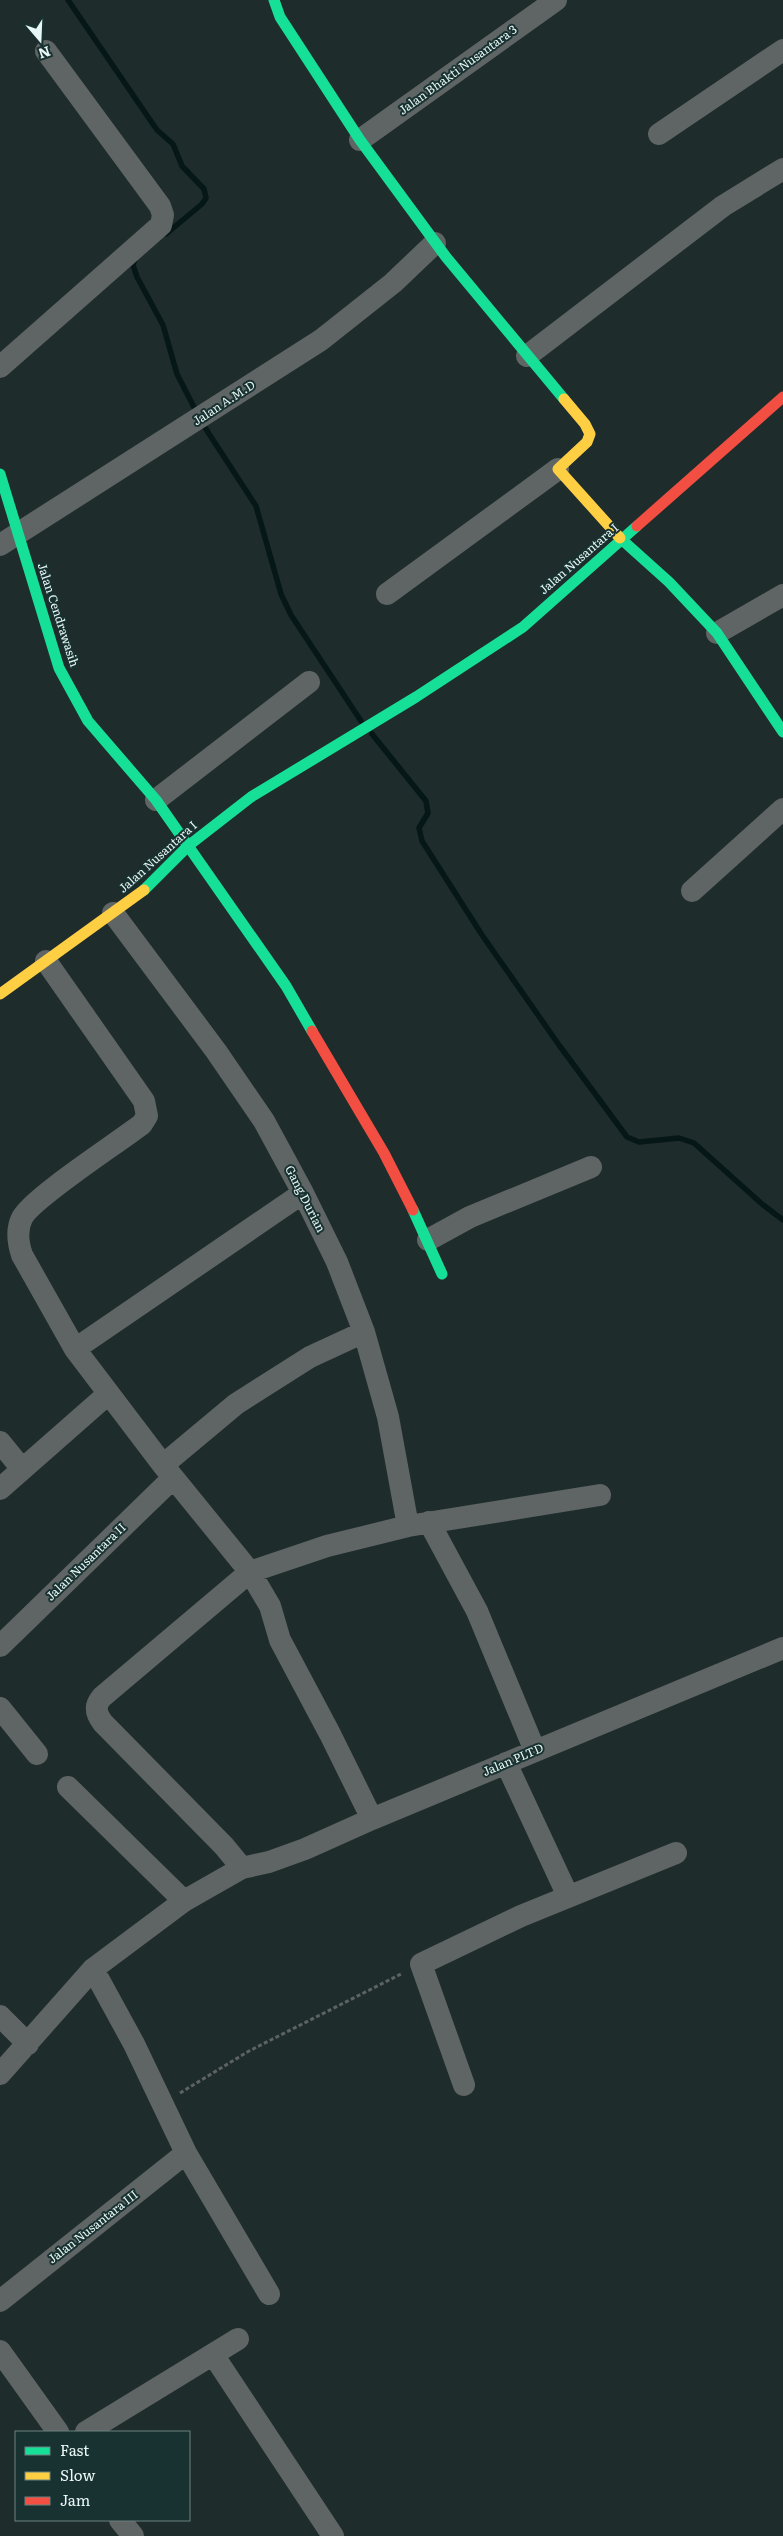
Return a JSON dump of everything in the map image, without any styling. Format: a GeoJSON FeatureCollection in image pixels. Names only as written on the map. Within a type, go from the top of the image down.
{"type":"FeatureCollection","features":[{"type":"Feature","properties":{"kind":"street"},"geometry":{"type":"LineString","coordinates":[[274,0],[280,17],[360,140],[435,243],[585,424],[590,434],[587,442],[558,469],[387,594]]}},
{"type":"Feature","properties":{"kind":"street","name":"Jalan Bhakti Nusantara 3"},"geometry":{"type":"LineString","coordinates":[[360,140],[556,0]]}},
{"type":"Feature","properties":{"kind":"street"},"geometry":{"type":"LineString","coordinates":[[0,367],[161,225],[163,220],[160,206],[46,50]]}},
{"type":"Feature","properties":{"kind":"street"},"geometry":{"type":"LineString","coordinates":[[659,134],[783,50]]}},
{"type":"Feature","properties":{"kind":"street"},"geometry":{"type":"LineString","coordinates":[[527,356],[722,206],[783,169]]}},
{"type":"Feature","properties":{"kind":"street","name":"Jalan A.M.D"},"geometry":{"type":"LineString","coordinates":[[9,539],[321,340],[361,310],[435,243]]}},
{"type":"Feature","properties":{"kind":"street","name":"Jalan Nusantara I"},"geometry":{"type":"LineString","coordinates":[[0,994],[141,893],[188,846],[251,797],[377,721],[523,627],[783,397]]}},
{"type":"Feature","properties":{"kind":"street"},"geometry":{"type":"LineString","coordinates":[[558,469],[611,531],[669,582],[717,633],[783,732]]}},
{"type":"Feature","properties":{"kind":"street","name":"Jalan Cendrawasih"},"geometry":{"type":"LineString","coordinates":[[0,474],[9,539],[59,668],[71,693],[88,721],[156,800],[286,986],[384,1153],[428,1240],[442,1274]]}},
{"type":"Feature","properties":{"kind":"street"},"geometry":{"type":"LineString","coordinates":[[717,633],[783,595]]}},
{"type":"Feature","properties":{"kind":"street"},"geometry":{"type":"LineString","coordinates":[[156,800],[309,682]]}},
{"type":"Feature","properties":{"kind":"street"},"geometry":{"type":"LineString","coordinates":[[692,891],[783,809]]}},
{"type":"Feature","properties":{"kind":"street","name":"Gang Durian"},"geometry":{"type":"LineString","coordinates":[[113,913],[216,1051],[264,1121],[304,1193],[337,1262],[364,1332],[419,1524],[478,1611],[535,1752]]}},
{"type":"Feature","properties":{"kind":"street"},"geometry":{"type":"LineString","coordinates":[[46,961],[144,1101],[147,1116],[142,1124],[31,1206],[18,1226],[18,1243],[22,1256],[75,1349],[167,1472],[250,1572],[270,1606],[280,1640],[330,1734],[372,1819]]}},
{"type":"Feature","properties":{"kind":"street"},"geometry":{"type":"LineString","coordinates":[[428,1240],[470,1217],[591,1167]]}},
{"type":"Feature","properties":{"kind":"street"},"geometry":{"type":"LineString","coordinates":[[75,1349],[304,1193]]}},
{"type":"Feature","properties":{"kind":"street","name":"Jalan Nusantara II"},"geometry":{"type":"LineString","coordinates":[[0,1646],[167,1472],[182,1447],[236,1404],[310,1357],[364,1332]]}},
{"type":"Feature","properties":{"kind":"street"},"geometry":{"type":"LineString","coordinates":[[0,1489],[108,1394]]}},
{"type":"Feature","properties":{"kind":"street"},"geometry":{"type":"LineString","coordinates":[[0,1442],[22,1469]]}},
{"type":"Feature","properties":{"kind":"street"},"geometry":{"type":"LineString","coordinates":[[242,1868],[224,1846],[103,1723],[96,1712],[102,1697],[117,1682],[250,1572],[327,1546],[419,1524],[600,1495]]}},
{"type":"Feature","properties":{"kind":"street","name":"Jalan PLTD"},"geometry":{"type":"LineString","coordinates":[[0,2074],[93,1969],[184,1900],[242,1868],[269,1862],[305,1849],[372,1819],[783,1648]]}},
{"type":"Feature","properties":{"kind":"street"},"geometry":{"type":"LineString","coordinates":[[0,1708],[37,1754]]}},
{"type":"Feature","properties":{"kind":"street"},"geometry":{"type":"LineString","coordinates":[[506,1763],[568,1896]]}},
{"type":"Feature","properties":{"kind":"street"},"geometry":{"type":"LineString","coordinates":[[68,1787],[184,1900]]}},
{"type":"Feature","properties":{"kind":"street"},"geometry":{"type":"LineString","coordinates":[[464,2085],[421,1964],[521,1916],[676,1852]]}},
{"type":"Feature","properties":{"kind":"street"},"geometry":{"type":"LineString","coordinates":[[93,1969],[134,2044],[186,2153],[269,2294]]}},
{"type":"Feature","properties":{"kind":"street"},"geometry":{"type":"LineString","coordinates":[[0,2016],[28,2044]]}},
{"type":"Feature","properties":{"kind":"street","name":"Jalan Nusantara III"},"geometry":{"type":"LineString","coordinates":[[0,2301],[186,2153]]}},
{"type":"Feature","properties":{"kind":"street"},"geometry":{"type":"LineString","coordinates":[[88,2431],[238,2340]]}},
{"type":"Feature","properties":{"kind":"street"},"geometry":{"type":"LineString","coordinates":[[0,2350],[57,2431]]}},
{"type":"Feature","properties":{"kind":"street"},"geometry":{"type":"LineString","coordinates":[[214,2356],[333,2536]]}},
{"type":"Feature","properties":{"kind":"street"},"geometry":{"type":"LineString","coordinates":[[121,2521],[133,2536]]}},
{"type":"Feature","properties":{"kind":"path"},"geometry":{"type":"LineString","coordinates":[[162,2103],[249,2051],[421,1964]]}},
{"type":"Feature","properties":{"kind":"waterway"},"geometry":{"type":"LineString","coordinates":[[68,0],[157,130],[173,144],[182,166],[204,189],[206,198],[202,204],[166,234]]}},
{"type":"Feature","properties":{"kind":"waterway"},"geometry":{"type":"LineString","coordinates":[[135,259],[133,265],[137,277],[163,325],[177,374],[198,415]]}},
{"type":"Feature","properties":{"kind":"waterway"},"geometry":{"type":"LineString","coordinates":[[202,423],[256,506],[281,594],[291,615],[361,721]]}},
{"type":"Feature","properties":{"kind":"waterway"},"geometry":{"type":"LineString","coordinates":[[372,734],[426,801],[428,813],[419,828],[422,841],[482,935],[559,1045],[627,1137],[639,1142],[679,1138],[694,1143],[762,1204],[783,1220]]}},
{"type":"Feature","properties":{"kind":"traffic: fast"},"geometry":{"type":"LineString","coordinates":[[274,0],[280,17],[360,140],[446,257],[564,399]]}},
{"type":"Feature","properties":{"kind":"traffic: fast"},"geometry":{"type":"LineString","coordinates":[[0,474],[59,668],[88,721],[156,800],[286,986],[312,1031]]}},
{"type":"Feature","properties":{"kind":"traffic: fast"},"geometry":{"type":"LineString","coordinates":[[144,890],[188,846],[251,797],[416,697],[523,627],[637,526]]}},
{"type":"Feature","properties":{"kind":"traffic: fast"},"geometry":{"type":"LineString","coordinates":[[620,538],[669,582],[717,633],[783,732]]}},
{"type":"Feature","properties":{"kind":"traffic: fast"},"geometry":{"type":"LineString","coordinates":[[413,1210],[442,1274]]}},
{"type":"Feature","properties":{"kind":"traffic: slow"},"geometry":{"type":"LineString","coordinates":[[564,399],[585,424],[590,434],[587,442],[558,469],[620,538]]}},
{"type":"Feature","properties":{"kind":"traffic: slow"},"geometry":{"type":"LineString","coordinates":[[0,994],[144,890]]}},
{"type":"Feature","properties":{"kind":"traffic: jam"},"geometry":{"type":"LineString","coordinates":[[637,526],[783,397]]}},
{"type":"Feature","properties":{"kind":"traffic: jam"},"geometry":{"type":"LineString","coordinates":[[312,1031],[384,1153],[413,1210]]}}]}
